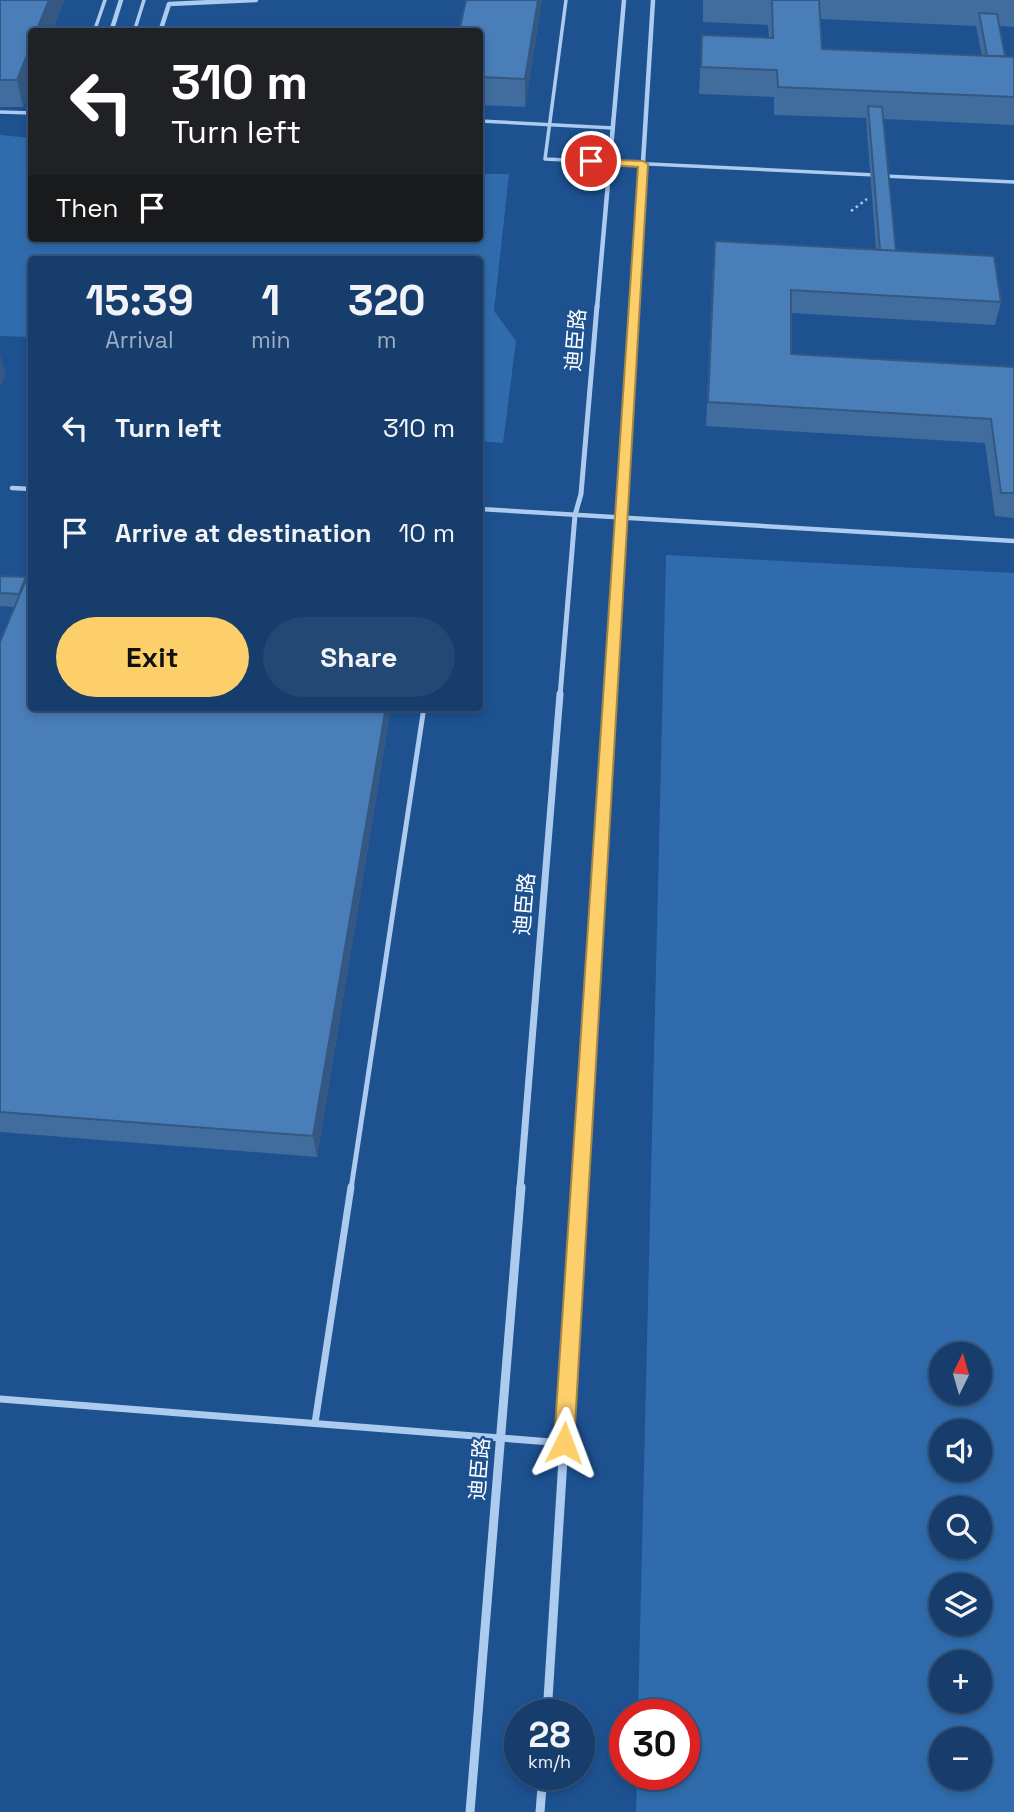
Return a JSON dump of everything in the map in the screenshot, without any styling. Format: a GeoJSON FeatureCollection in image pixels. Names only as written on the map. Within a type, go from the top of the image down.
{"type":"FeatureCollection","features":[{"type":"Feature","properties":{"kind":"street"},"geometry":{"type":"LineString","coordinates":[[111,28],[121,0]]}},
{"type":"Feature","properties":{"kind":"street"},"geometry":{"type":"LineString","coordinates":[[161,28],[169,4],[256,0]]}},
{"type":"Feature","properties":{"kind":"street","name":"迪臣路"},"geometry":{"type":"LineString","coordinates":[[470,1812],[575,515],[581,494],[624,0]]}},
{"type":"Feature","properties":{"kind":"street"},"geometry":{"type":"LineString","coordinates":[[548,1699],[653,0]]}},
{"type":"Feature","properties":{"kind":"street"},"geometry":{"type":"LineString","coordinates":[[540,1812],[542,1790]]}},
{"type":"Feature","properties":{"kind":"lane"},"geometry":{"type":"LineString","coordinates":[[95,28],[105,0]]}},
{"type":"Feature","properties":{"kind":"lane"},"geometry":{"type":"LineString","coordinates":[[135,28],[144,0]]}},
{"type":"Feature","properties":{"kind":"lane"},"geometry":{"type":"LineString","coordinates":[[566,0],[545,159],[1014,182]]}},
{"type":"Feature","properties":{"kind":"lane"},"geometry":{"type":"LineString","coordinates":[[0,112],[28,113]]}},
{"type":"Feature","properties":{"kind":"lane"},"geometry":{"type":"LineString","coordinates":[[483,121],[613,128]]}},
{"type":"Feature","properties":{"kind":"lane"},"geometry":{"type":"LineString","coordinates":[[12,488],[28,489]]}},
{"type":"Feature","properties":{"kind":"lane"},"geometry":{"type":"LineString","coordinates":[[483,509],[1014,541]]}},
{"type":"Feature","properties":{"kind":"lane"},"geometry":{"type":"LineString","coordinates":[[315,1423],[423,711]]}},
{"type":"Feature","properties":{"kind":"lane"},"geometry":{"type":"LineString","coordinates":[[0,1399],[564,1443]]}},
{"type":"Feature","properties":{"kind":"shaded area"},"geometry":{"type":"Polygon","coordinates":[[[0,135],[28,138],[28,242],[483,242],[483,174],[509,174],[494,311],[516,341],[503,443],[483,441],[483,256],[28,256],[28,337],[0,336],[0,135]]]}},
{"type":"Feature","properties":{"kind":"shaded area"},"geometry":{"type":"Polygon","coordinates":[[[666,555],[1014,573],[1014,1812],[636,1812],[637,1790],[700,1790],[700,1699],[638,1699],[666,555]]]}},
{"type":"Feature","properties":{"kind":"building"},"geometry":{"type":"Polygon","coordinates":[[[0,0],[49,0],[38,28],[28,28],[28,53],[17,80],[0,80],[0,0]]]}},
{"type":"Feature","properties":{"kind":"building"},"geometry":{"type":"Polygon","coordinates":[[[466,0],[538,0],[525,79],[483,77],[483,28],[460,28],[466,0]]]}},
{"type":"Feature","properties":{"kind":"building"},"geometry":{"type":"Polygon","coordinates":[[[772,0],[819,0],[822,49],[1014,57],[1014,97],[778,87],[777,70],[701,67],[702,35],[773,38],[772,0]]]}},
{"type":"Feature","properties":{"kind":"building"},"geometry":{"type":"Polygon","coordinates":[[[979,13],[997,14],[1005,56],[987,56],[979,13]]]}},
{"type":"Feature","properties":{"kind":"building"},"geometry":{"type":"Polygon","coordinates":[[[868,106],[882,107],[896,251],[880,250],[868,106]]]}},
{"type":"Feature","properties":{"kind":"building"},"geometry":{"type":"Polygon","coordinates":[[[715,241],[994,256],[1001,302],[791,290],[791,354],[1014,367],[1014,493],[1001,493],[991,419],[708,402],[715,241]]]}},
{"type":"Feature","properties":{"kind":"building"},"geometry":{"type":"Polygon","coordinates":[[[28,575],[28,711],[385,711],[313,1136],[0,1112],[0,642],[28,575]]]}},
{"type":"Feature","properties":{"kind":"building"},"geometry":{"type":"Polygon","coordinates":[[[0,576],[26,577],[19,594],[0,593],[0,576]]]}},
{"type":"Feature","properties":{"kind":"route"},"geometry":{"type":"LineString","coordinates":[[564,1443],[643,164],[591,161]]}}]}
